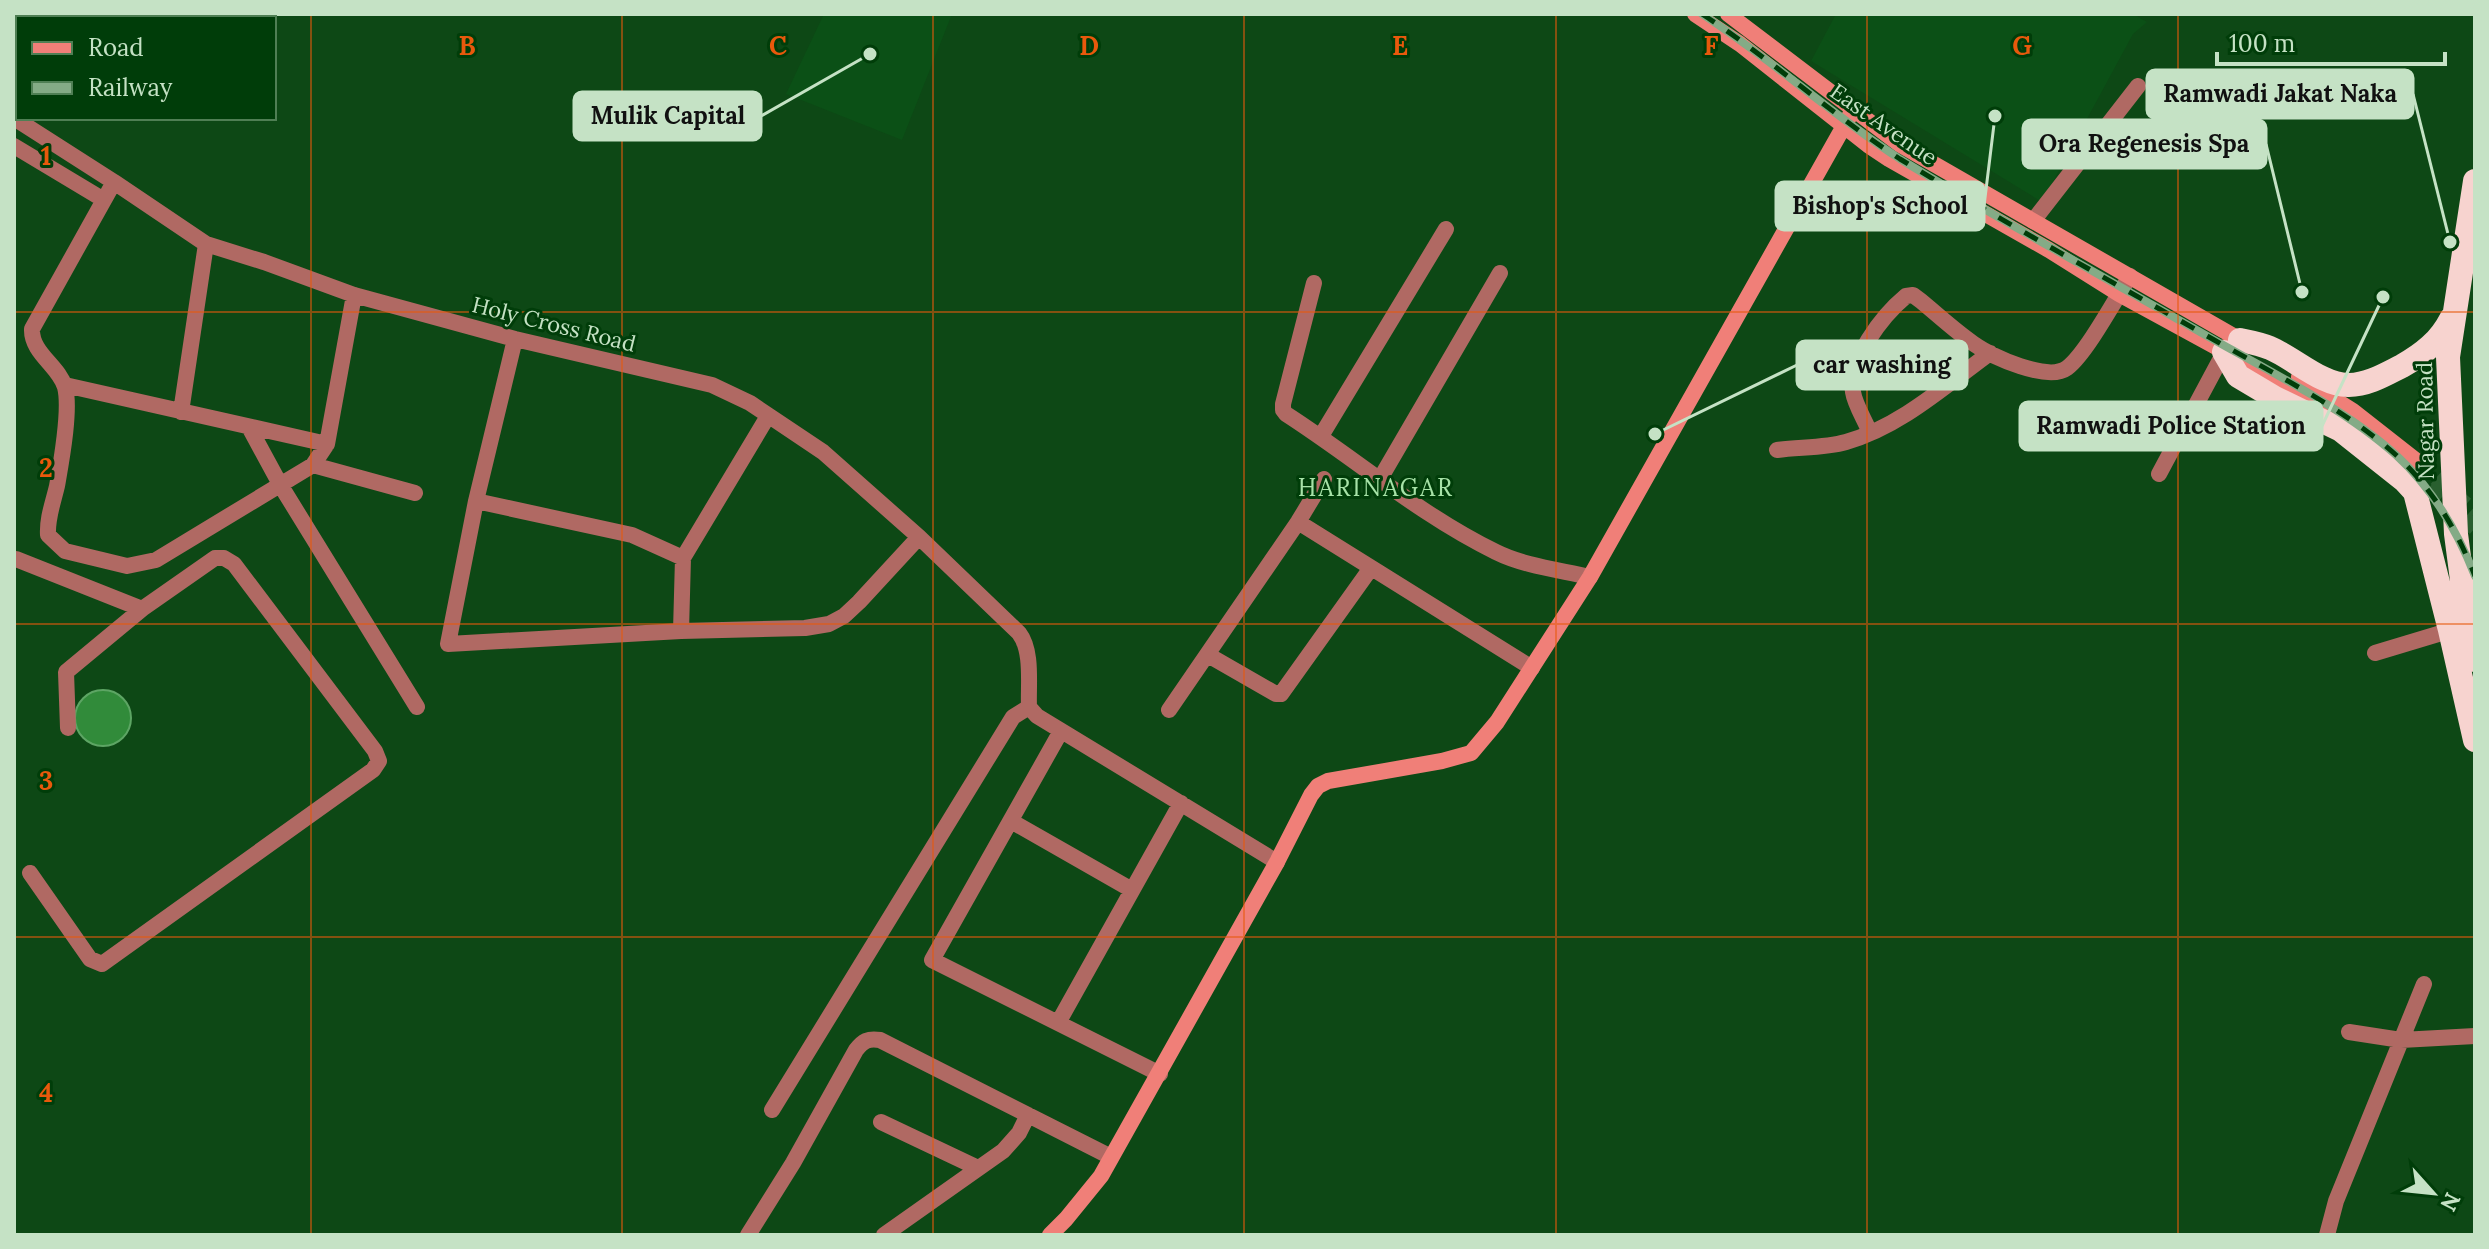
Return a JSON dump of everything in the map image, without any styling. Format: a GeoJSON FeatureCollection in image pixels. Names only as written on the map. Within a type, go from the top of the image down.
{"type":"FeatureCollection","features":[{"type":"Feature","properties":{"kind":"highway","name":"Nagar Road"},"geometry":{"type":"LineString","coordinates":[[2475,181],[2448,357],[2459,628],[2475,660]]}},
{"type":"Feature","properties":{"kind":"highway"},"geometry":{"type":"LineString","coordinates":[[2454,314],[2446,330],[2430,348],[2376,379],[2349,385],[2311,372],[2269,347],[2232,342],[2238,376],[2341,430],[2415,492],[2459,628],[2475,740]]}},
{"type":"Feature","properties":{"kind":"main road","name":"East Avenue"},"geometry":{"type":"LineString","coordinates":[[1695,14],[1740,44],[1889,159],[2049,250],[2119,294],[2232,342]]}},
{"type":"Feature","properties":{"kind":"main road","name":"East Avenue"},"geometry":{"type":"LineString","coordinates":[[1728,14],[1899,144],[2130,276],[2232,342]]}},
{"type":"Feature","properties":{"kind":"main road"},"geometry":{"type":"LineString","coordinates":[[1050,1235],[1101,1176],[1318,786],[1328,781],[1471,753],[1497,722],[1590,577],[1853,110]]}},
{"type":"Feature","properties":{"kind":"main road"},"geometry":{"type":"LineString","coordinates":[[2232,342],[2414,467]]}},
{"type":"Feature","properties":{"kind":"street"},"geometry":{"type":"LineString","coordinates":[[2033,221],[2138,86]]}},
{"type":"Feature","properties":{"kind":"street","name":"Holy Cross Road"},"geometry":{"type":"LineString","coordinates":[[17,120],[206,244],[354,295],[515,339],[712,385],[750,403],[823,452],[919,537],[1019,633],[1026,641],[1029,707]]}},
{"type":"Feature","properties":{"kind":"street"},"geometry":{"type":"LineString","coordinates":[[14,146],[104,200]]}},
{"type":"Feature","properties":{"kind":"street"},"geometry":{"type":"LineString","coordinates":[[31,339],[32,329],[114,182]]}},
{"type":"Feature","properties":{"kind":"street"},"geometry":{"type":"LineString","coordinates":[[1321,436],[1446,229]]}},
{"type":"Feature","properties":{"kind":"street"},"geometry":{"type":"LineString","coordinates":[[181,412],[206,244]]}},
{"type":"Feature","properties":{"kind":"street"},"geometry":{"type":"LineString","coordinates":[[1380,479],[1500,273]]}},
{"type":"Feature","properties":{"kind":"street"},"geometry":{"type":"LineString","coordinates":[[1870,433],[1853,393],[1854,367],[1870,338],[1906,296],[1913,295],[1976,346],[2036,372],[2052,373],[2065,370],[2077,358],[2130,276]]}},
{"type":"Feature","properties":{"kind":"street"},"geometry":{"type":"LineString","coordinates":[[1314,283],[1283,410],[1380,479],[1497,552],[1590,577]]}},
{"type":"Feature","properties":{"kind":"street"},"geometry":{"type":"LineString","coordinates":[[14,329],[31,339],[65,385],[66,414],[57,485],[47,523],[48,535],[65,551],[127,566],[156,560],[313,465],[327,444],[354,295]]}},
{"type":"Feature","properties":{"kind":"street"},"geometry":{"type":"LineString","coordinates":[[515,339],[476,501],[448,644],[681,631],[805,628],[829,624],[844,616],[859,602],[919,537]]}},
{"type":"Feature","properties":{"kind":"street"},"geometry":{"type":"LineString","coordinates":[[2159,474],[2232,342]]}},
{"type":"Feature","properties":{"kind":"street"},"geometry":{"type":"LineString","coordinates":[[1777,450],[1844,443],[1870,433],[1916,407],[1990,353]]}},
{"type":"Feature","properties":{"kind":"street"},"geometry":{"type":"LineString","coordinates":[[65,385],[327,444]]}},
{"type":"Feature","properties":{"kind":"street"},"geometry":{"type":"LineString","coordinates":[[681,631],[683,558],[768,416]]}},
{"type":"Feature","properties":{"kind":"street"},"geometry":{"type":"LineString","coordinates":[[249,427],[281,486],[417,707]]}},
{"type":"Feature","properties":{"kind":"street"},"geometry":{"type":"LineString","coordinates":[[313,465],[415,493]]}},
{"type":"Feature","properties":{"kind":"street"},"geometry":{"type":"LineString","coordinates":[[1169,710],[1324,479]]}},
{"type":"Feature","properties":{"kind":"street"},"geometry":{"type":"LineString","coordinates":[[476,501],[632,535],[683,558]]}},
{"type":"Feature","properties":{"kind":"street"},"geometry":{"type":"LineString","coordinates":[[1298,522],[1532,668]]}},
{"type":"Feature","properties":{"kind":"street"},"geometry":{"type":"LineString","coordinates":[[30,873],[90,959],[102,964],[373,770],[379,761],[375,751],[234,564],[224,558],[215,558],[142,609],[66,672],[68,728]]}},
{"type":"Feature","properties":{"kind":"street"},"geometry":{"type":"LineString","coordinates":[[16,559],[142,609]]}},
{"type":"Feature","properties":{"kind":"street"},"geometry":{"type":"LineString","coordinates":[[1208,655],[1281,694],[1371,568]]}},
{"type":"Feature","properties":{"kind":"street"},"geometry":{"type":"LineString","coordinates":[[2375,653],[2459,628]]}},
{"type":"Feature","properties":{"kind":"street"},"geometry":{"type":"LineString","coordinates":[[772,1110],[1013,717],[1029,707],[1037,716],[1277,862]]}},
{"type":"Feature","properties":{"kind":"street"},"geometry":{"type":"LineString","coordinates":[[1061,731],[932,960],[1160,1074]]}},
{"type":"Feature","properties":{"kind":"street"},"geometry":{"type":"LineString","coordinates":[[1058,1023],[1181,803]]}},
{"type":"Feature","properties":{"kind":"street"},"geometry":{"type":"LineString","coordinates":[[1011,821],[1132,890]]}},
{"type":"Feature","properties":{"kind":"street"},"geometry":{"type":"LineString","coordinates":[[2327,1235],[2336,1201],[2424,984]]}},
{"type":"Feature","properties":{"kind":"street"},"geometry":{"type":"LineString","coordinates":[[2349,1032],[2401,1040],[2475,1036]]}},
{"type":"Feature","properties":{"kind":"street"},"geometry":{"type":"LineString","coordinates":[[748,1235],[793,1163],[856,1050],[863,1041],[871,1038],[1111,1157]]}},
{"type":"Feature","properties":{"kind":"street"},"geometry":{"type":"LineString","coordinates":[[884,1235],[1013,1141],[1028,1115]]}},
{"type":"Feature","properties":{"kind":"street"},"geometry":{"type":"LineString","coordinates":[[881,1122],[978,1168]]}},
{"type":"Feature","properties":{"kind":"shaded area"},"geometry":{"type":"Polygon","coordinates":[[[824,14],[952,14],[902,140],[786,94],[824,14]]]}},
{"type":"Feature","properties":{"kind":"shaded area"},"geometry":{"type":"Polygon","coordinates":[[[1836,14],[2133,14],[2147,22],[2133,34],[2042,202],[1811,61],[1836,14]]]}},
{"type":"Feature","properties":{"kind":"shaded area"},"geometry":{"type":"Polygon","coordinates":[[[103,690],[123,698],[131,718],[123,738],[103,746],[83,738],[75,718],[83,698],[103,690]]]}},
{"type":"Feature","properties":{"kind":"tunnel"},"geometry":{"type":"LineString","coordinates":[[2418,462],[2475,513]]}},
{"type":"Feature","properties":{"kind":"tunnel"},"geometry":{"type":"LineString","coordinates":[[2410,473],[2475,528]]}},
{"type":"Feature","properties":{"kind":"railway"},"geometry":{"type":"LineString","coordinates":[[1702,14],[1900,159],[2286,380],[2355,423],[2396,455],[2421,481],[2452,526],[2475,576]]}},
{"type":"Feature","properties":{"kind":"place","name":"Mulik Capital"},"geometry":{"type":"Point","coordinates":[870,54]}},
{"type":"Feature","properties":{"kind":"place","name":"Bishop's School"},"geometry":{"type":"Point","coordinates":[1995,116]}},
{"type":"Feature","properties":{"kind":"place","name":"Ramwadi Jakat Naka"},"geometry":{"type":"Point","coordinates":[2450,242]}},
{"type":"Feature","properties":{"kind":"place","name":"Ora Regenesis Spa"},"geometry":{"type":"Point","coordinates":[2302,292]}},
{"type":"Feature","properties":{"kind":"place","name":"Ramwadi Police Station"},"geometry":{"type":"Point","coordinates":[2383,297]}},
{"type":"Feature","properties":{"kind":"place","name":"car washing"},"geometry":{"type":"Point","coordinates":[1655,434]}},
{"type":"Feature","properties":{"kind":"district","name":"HARINAGAR"},"geometry":{"type":"Point","coordinates":[1376,487]}}]}
